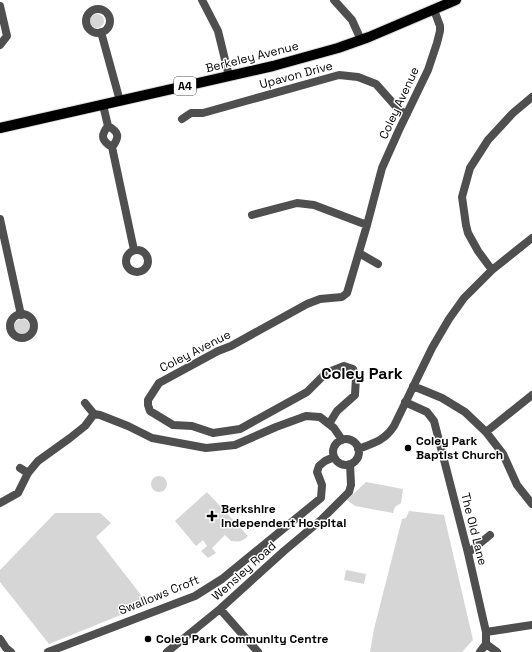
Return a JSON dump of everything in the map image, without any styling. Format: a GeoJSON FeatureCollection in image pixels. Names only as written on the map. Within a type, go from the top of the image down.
{"type":"FeatureCollection","features":[{"type":"Feature","properties":{"kind":"main road","name":"Berkeley Avenue"},"geometry":{"type":"LineString","coordinates":[[0,128],[273,66],[361,40],[438,5],[456,0]]}},
{"type":"Feature","properties":{"kind":"street"},"geometry":{"type":"LineString","coordinates":[[202,0],[218,31],[229,76]]}},
{"type":"Feature","properties":{"kind":"street"},"geometry":{"type":"LineString","coordinates":[[334,0],[352,20],[361,40]]}},
{"type":"Feature","properties":{"kind":"street","name":"Coley Avenue"},"geometry":{"type":"LineString","coordinates":[[329,424],[337,411],[355,395],[356,377],[353,369],[344,366],[326,373],[307,392],[240,429],[213,433],[192,426],[173,425],[150,411],[148,400],[159,383],[218,351],[231,346],[307,304],[320,299],[342,297],[347,293],[382,168],[428,70],[439,37],[440,26],[438,5]]}},
{"type":"Feature","properties":{"kind":"street"},"geometry":{"type":"LineString","coordinates":[[0,6],[8,36],[0,45]]}},
{"type":"Feature","properties":{"kind":"street"},"geometry":{"type":"LineString","coordinates":[[101,32],[120,101]]}},
{"type":"Feature","properties":{"kind":"street","name":"Upavon Drive"},"geometry":{"type":"LineString","coordinates":[[182,118],[191,113],[203,113],[340,75],[358,77],[376,84],[400,111],[407,114]]}},
{"type":"Feature","properties":{"kind":"street"},"geometry":{"type":"LineString","coordinates":[[492,270],[478,251],[468,233],[462,197],[470,168],[488,140],[513,113],[532,97]]}},
{"type":"Feature","properties":{"kind":"street"},"geometry":{"type":"LineString","coordinates":[[103,105],[108,126],[115,130],[117,134],[117,141],[112,147]]}},
{"type":"Feature","properties":{"kind":"street"},"geometry":{"type":"LineString","coordinates":[[108,126],[104,132],[103,138],[106,143],[112,147],[134,250]]}},
{"type":"Feature","properties":{"kind":"street"},"geometry":{"type":"LineString","coordinates":[[252,215],[297,203],[314,205],[367,224]]}},
{"type":"Feature","properties":{"kind":"street"},"geometry":{"type":"LineString","coordinates":[[0,219],[21,315]]}},
{"type":"Feature","properties":{"kind":"street"},"geometry":{"type":"LineString","coordinates":[[358,449],[382,439],[394,426],[432,348],[449,319],[464,298],[492,270],[532,238]]}},
{"type":"Feature","properties":{"kind":"street"},"geometry":{"type":"LineString","coordinates":[[359,253],[378,264]]}},
{"type":"Feature","properties":{"kind":"street"},"geometry":{"type":"LineString","coordinates":[[413,386],[442,398],[465,412],[486,432],[503,454],[517,485],[532,504]]}},
{"type":"Feature","properties":{"kind":"street"},"geometry":{"type":"LineString","coordinates":[[486,432],[532,394]]}},
{"type":"Feature","properties":{"kind":"street","name":"The Old Lane"},"geometry":{"type":"LineString","coordinates":[[405,402],[427,412],[434,421],[468,552],[486,632],[486,644]]}},
{"type":"Feature","properties":{"kind":"street"},"geometry":{"type":"LineString","coordinates":[[84,403],[94,414],[128,426],[152,438],[206,448],[235,445],[306,416],[320,417],[334,428],[342,440]]}},
{"type":"Feature","properties":{"kind":"street"},"geometry":{"type":"LineString","coordinates":[[0,504],[18,493],[28,473],[38,460],[85,426],[94,414]]}},
{"type":"Feature","properties":{"kind":"street"},"geometry":{"type":"LineString","coordinates":[[342,440],[350,440],[358,449],[358,456],[356,460],[350,464],[342,464],[334,457],[334,449],[338,442],[342,440]]}},
{"type":"Feature","properties":{"kind":"street","name":"Swallows Croft"},"geometry":{"type":"LineString","coordinates":[[48,652],[195,596],[222,580],[321,498],[322,485],[317,472],[319,466],[325,461],[334,457]]}},
{"type":"Feature","properties":{"kind":"street","name":"Wensley Road"},"geometry":{"type":"LineString","coordinates":[[167,652],[220,609],[284,551],[321,520],[349,492],[351,485],[350,464]]}},
{"type":"Feature","properties":{"kind":"street"},"geometry":{"type":"LineString","coordinates":[[20,468],[28,473]]}},
{"type":"Feature","properties":{"kind":"street"},"geometry":{"type":"LineString","coordinates":[[468,552],[490,535]]}},
{"type":"Feature","properties":{"kind":"street"},"geometry":{"type":"LineString","coordinates":[[220,609],[258,652]]}},
{"type":"Feature","properties":{"kind":"street"},"geometry":{"type":"LineString","coordinates":[[486,632],[532,625]]}},
{"type":"Feature","properties":{"kind":"street"},"geometry":{"type":"LineString","coordinates":[[0,639],[6,648],[11,652]]}},
{"type":"Feature","properties":{"kind":"street"},"geometry":{"type":"LineString","coordinates":[[480,652],[486,644],[497,652]]}},
{"type":"Feature","properties":{"kind":"shaded area"},"geometry":{"type":"Polygon","coordinates":[[[94,14],[100,14],[104,18],[104,24],[100,28],[94,28],[90,24],[90,18],[94,14]]]}},
{"type":"Feature","properties":{"kind":"shaded area"},"geometry":{"type":"Polygon","coordinates":[[[22,319],[29,324],[30,327],[25,334],[22,335],[15,330],[14,327],[19,320],[22,319]]]}},
{"type":"Feature","properties":{"kind":"shaded area"},"geometry":{"type":"Polygon","coordinates":[[[156,476],[162,476],[167,481],[165,490],[162,492],[156,492],[151,487],[151,481],[156,476]]]}},
{"type":"Feature","properties":{"kind":"shaded area"},"geometry":{"type":"Polygon","coordinates":[[[366,482],[403,489],[401,503],[395,507],[393,513],[355,506],[347,500],[366,482]]]}},
{"type":"Feature","properties":{"kind":"shaded area"},"geometry":{"type":"Polygon","coordinates":[[[207,492],[248,536],[240,541],[231,541],[225,535],[212,548],[216,553],[208,558],[201,551],[207,546],[203,540],[196,546],[175,521],[207,492]]]}},
{"type":"Feature","properties":{"kind":"shaded area"},"geometry":{"type":"Polygon","coordinates":[[[409,511],[444,515],[473,640],[462,652],[370,652],[374,629],[402,519],[406,518],[409,511]]]}},
{"type":"Feature","properties":{"kind":"shaded area"},"geometry":{"type":"Polygon","coordinates":[[[55,513],[100,513],[111,523],[96,537],[148,604],[49,644],[0,582],[0,570],[55,513]]]}},
{"type":"Feature","properties":{"kind":"shaded area"},"geometry":{"type":"Polygon","coordinates":[[[346,570],[366,574],[364,584],[344,580],[346,570]]]}},
{"type":"Feature","properties":{"kind":"place","name":"Coley Park Baptist Church"},"geometry":{"type":"Point","coordinates":[408,448]}},
{"type":"Feature","properties":{"kind":"place","name":"Berkshire Independent Hospital"},"geometry":{"type":"Point","coordinates":[212,516]}},
{"type":"Feature","properties":{"kind":"place","name":"Coley Park Community Centre"},"geometry":{"type":"Point","coordinates":[148,639]}},
{"type":"Feature","properties":{"kind":"district","name":"Coley Park"},"geometry":{"type":"Point","coordinates":[362,373]}}]}
